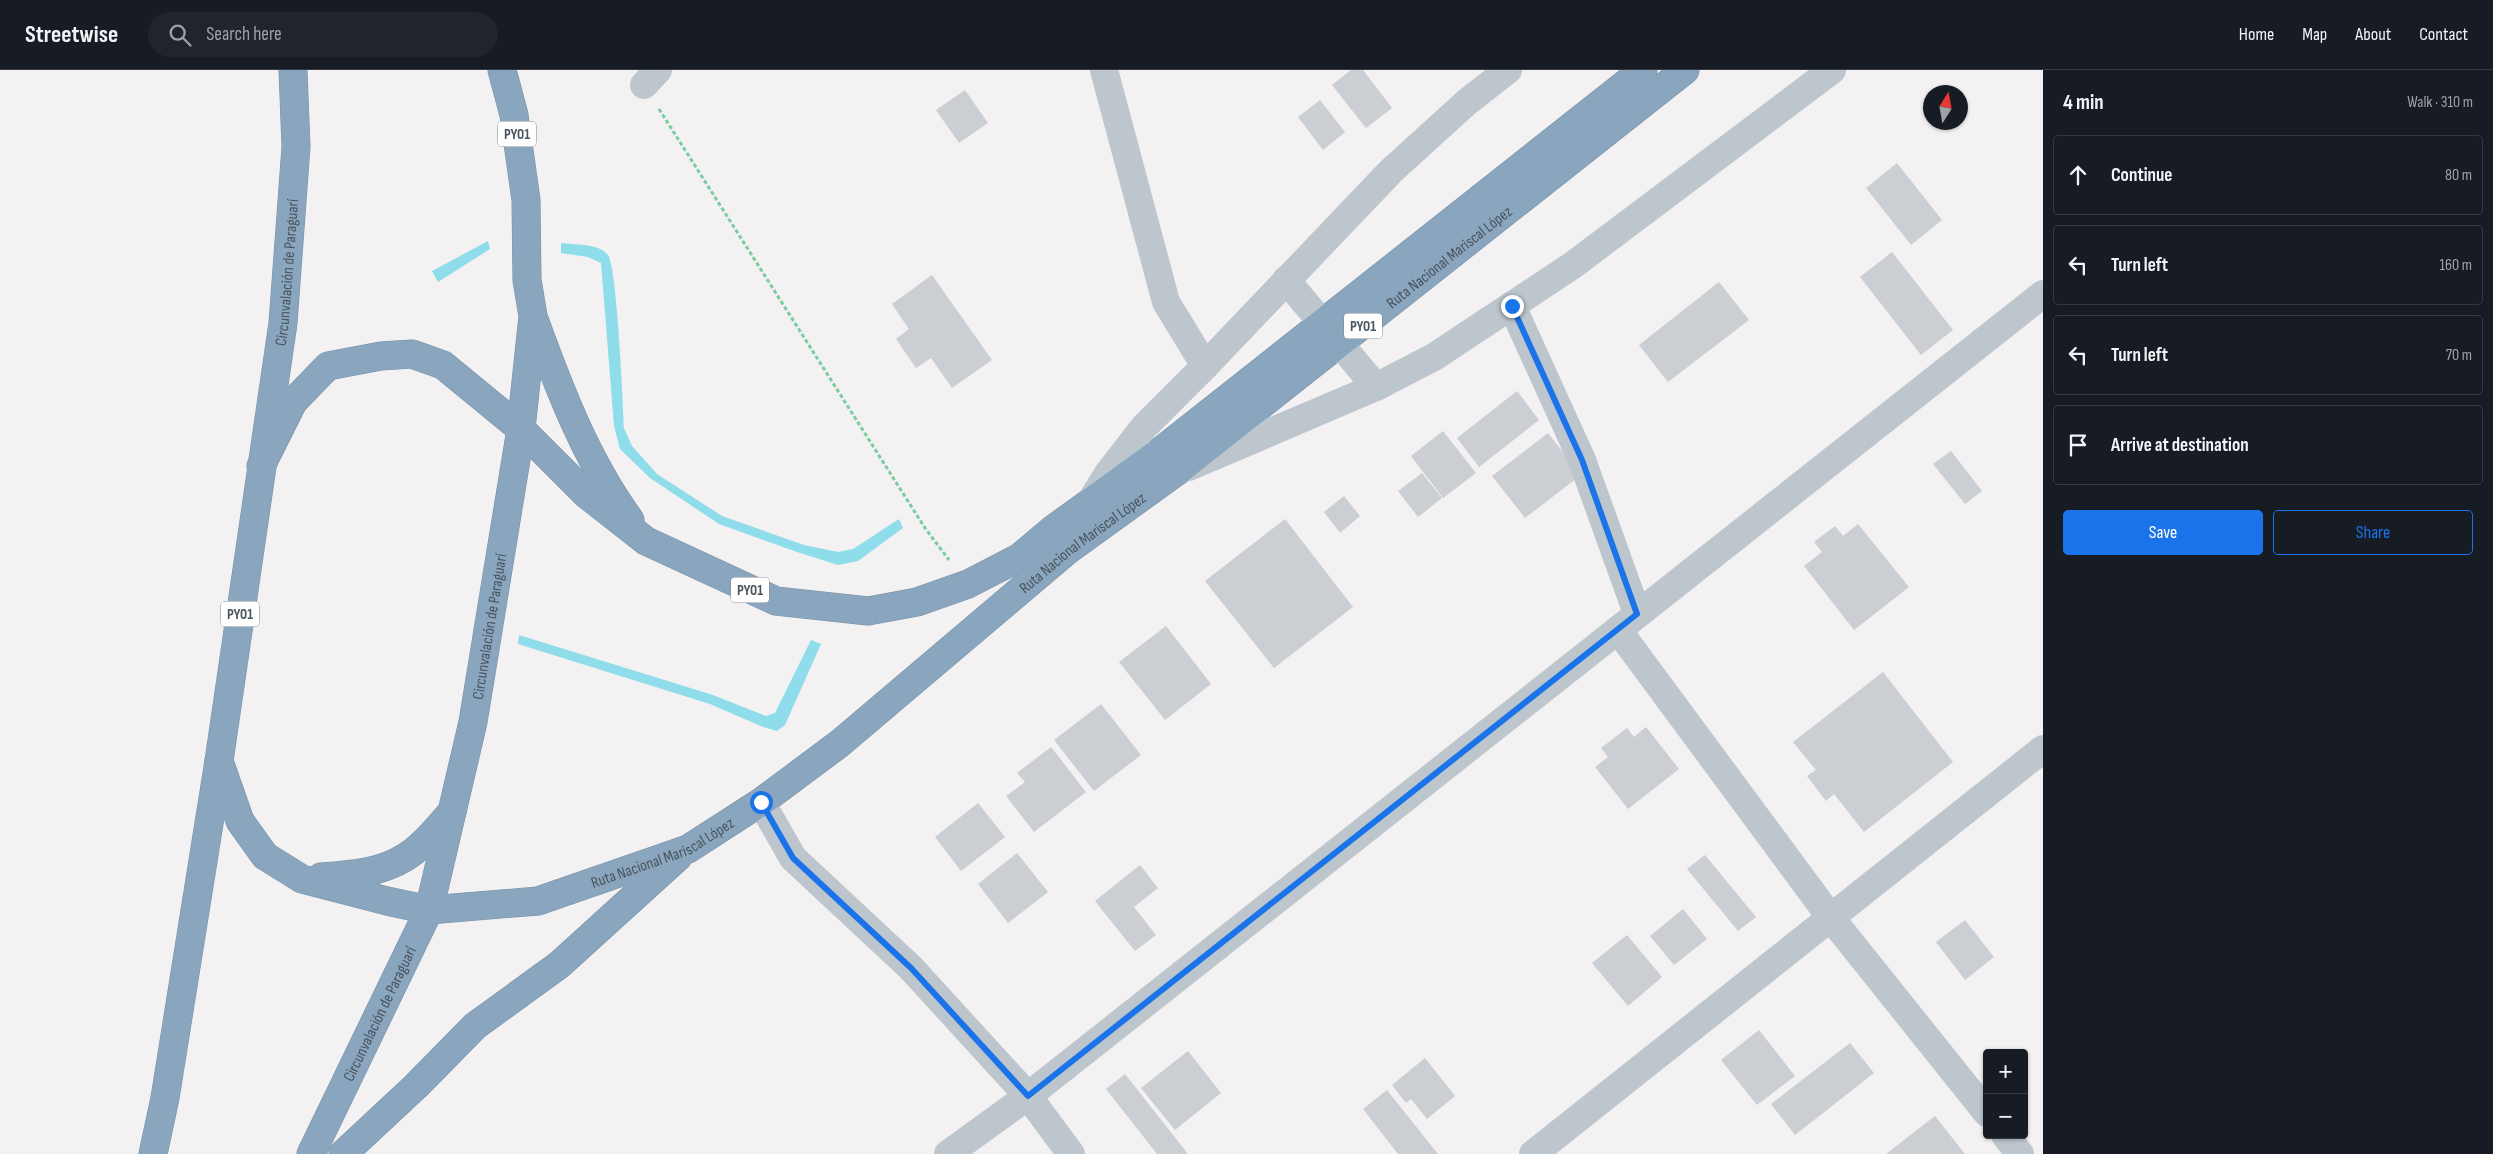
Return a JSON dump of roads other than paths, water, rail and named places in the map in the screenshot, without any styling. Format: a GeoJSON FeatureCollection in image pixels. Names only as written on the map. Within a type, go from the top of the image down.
{"type":"FeatureCollection","features":[{"type":"Feature","properties":{"kind":"highway","name":"Circunvalación de Paraguarí"},"geometry":{"type":"LineString","coordinates":[[153,1154],[167,1089],[219,761],[283,323],[292,225],[296,148],[293,70]]}},
{"type":"Feature","properties":{"kind":"highway","name":"Circunvalación de Paraguarí"},"geometry":{"type":"LineString","coordinates":[[311,1154],[429,910],[473,722],[521,428],[533,316],[527,280],[526,200],[514,115],[502,70]]}},
{"type":"Feature","properties":{"kind":"highway","name":"Ruta Nacional Mariscal López"},"geometry":{"type":"LineString","coordinates":[[219,761],[240,820],[265,856],[302,879],[429,910],[538,901],[688,848],[761,802],[839,744],[1068,550],[1176,472],[1332,334],[1643,70]]}},
{"type":"Feature","properties":{"kind":"highway","name":"Ruta Nacional Mariscal López"},"geometry":{"type":"LineString","coordinates":[[261,466],[293,402],[328,366],[381,356],[412,354],[443,365],[521,428],[586,494],[646,541],[776,601],[868,611],[917,602],[968,584],[1020,557],[1091,501],[1332,334],[1686,70]]}},
{"type":"Feature","properties":{"kind":"highway"},"geometry":{"type":"LineString","coordinates":[[533,316],[563,400],[615,500],[646,541]]}},
{"type":"Feature","properties":{"kind":"highway"},"geometry":{"type":"LineString","coordinates":[[302,879],[364,873],[404,859],[428,838],[452,812]]}},
{"type":"Feature","properties":{"kind":"highway"},"geometry":{"type":"LineString","coordinates":[[343,1154],[416,1086],[475,1026],[559,965],[688,848]]}},
{"type":"Feature","properties":{"kind":"street"},"geometry":{"type":"LineString","coordinates":[[1104,70],[1166,302],[1205,366]]}},
{"type":"Feature","properties":{"kind":"street"},"geometry":{"type":"LineString","coordinates":[[1091,501],[1144,427],[1286,280],[1392,171],[1467,102],[1508,70]]}},
{"type":"Feature","properties":{"kind":"street"},"geometry":{"type":"LineString","coordinates":[[1176,472],[1376,386],[1434,357],[1573,265],[1832,70]]}},
{"type":"Feature","properties":{"kind":"street"},"geometry":{"type":"LineString","coordinates":[[1286,280],[1376,386]]}},
{"type":"Feature","properties":{"kind":"street"},"geometry":{"type":"LineString","coordinates":[[948,1154],[1028,1096],[2043,294]]}},
{"type":"Feature","properties":{"kind":"street"},"geometry":{"type":"LineString","coordinates":[[1512,306],[1582,460],[1627,622],[1831,918],[1983,1108]]}},
{"type":"Feature","properties":{"kind":"street"},"geometry":{"type":"LineString","coordinates":[[1533,1154],[2043,749]]}},
{"type":"Feature","properties":{"kind":"street"},"geometry":{"type":"LineString","coordinates":[[761,802],[793,858],[911,968],[1028,1096],[1070,1154]]}},
{"type":"Feature","properties":{"kind":"street"},"geometry":{"type":"LineString","coordinates":[[2008,1139],[2020,1154]]}},
{"type":"Feature","properties":{"kind":"water"},"geometry":{"type":"Polygon","coordinates":[[[488,241],[490,249],[438,282],[432,271],[488,241]]]}},
{"type":"Feature","properties":{"kind":"water"},"geometry":{"type":"Polygon","coordinates":[[[561,243],[593,246],[608,255],[617,309],[624,428],[632,446],[657,474],[722,516],[804,545],[838,552],[853,549],[899,519],[903,528],[858,561],[838,565],[719,524],[650,478],[620,449],[614,426],[601,263],[588,257],[561,253],[561,243]]]}},
{"type":"Feature","properties":{"kind":"water"},"geometry":{"type":"Polygon","coordinates":[[[519,635],[713,695],[766,716],[775,713],[811,640],[821,644],[785,725],[777,731],[763,727],[710,704],[518,644],[519,635]]]}}]}
